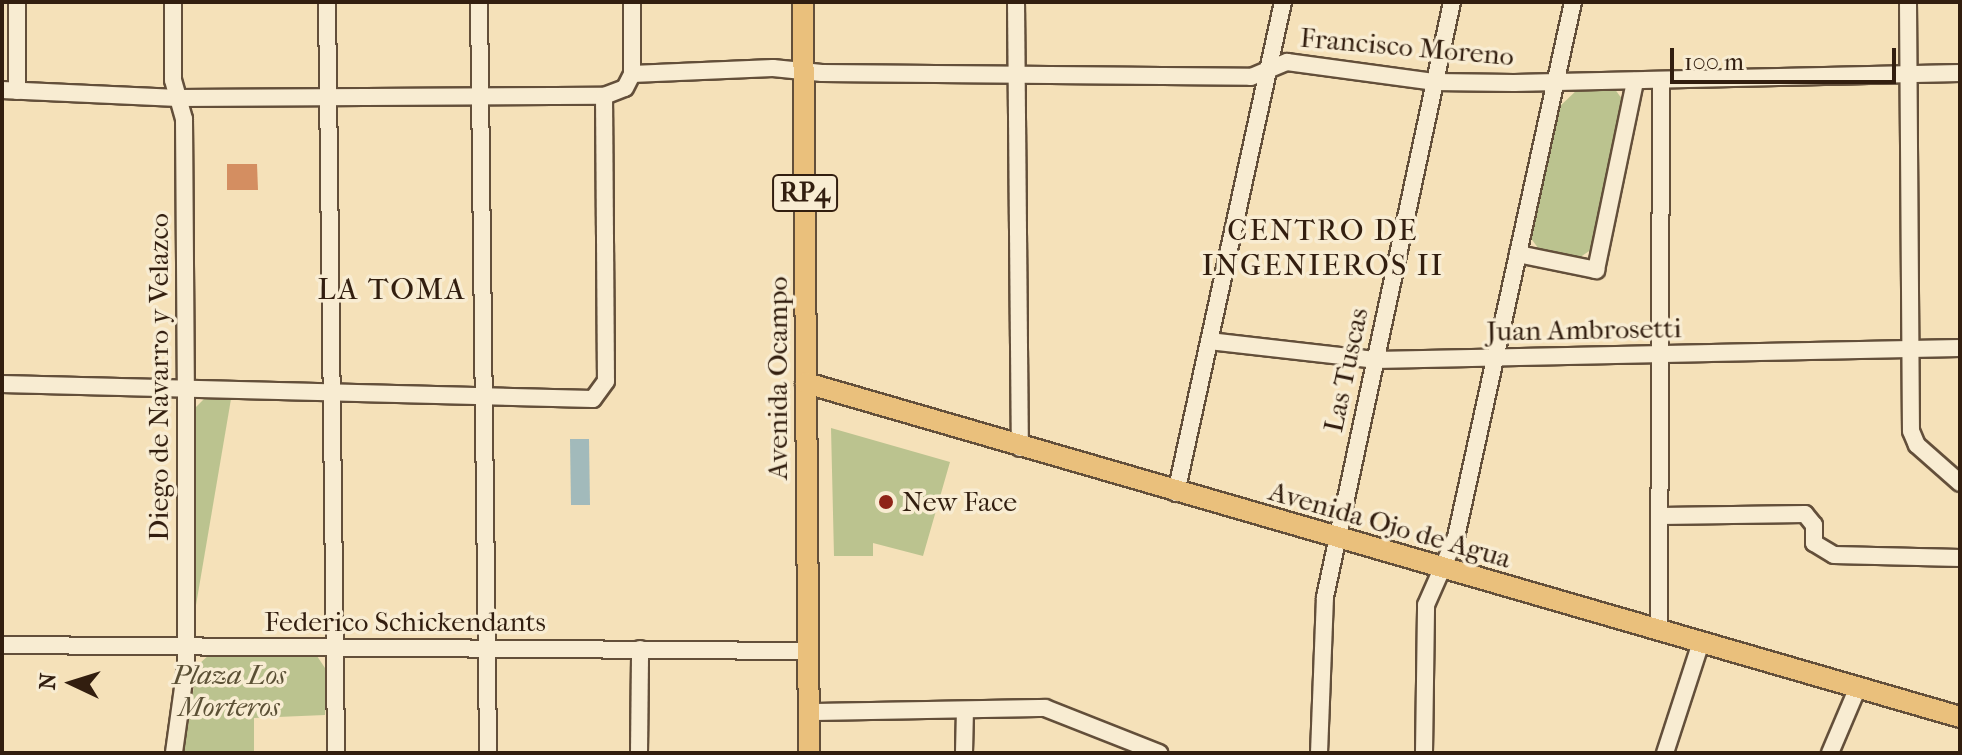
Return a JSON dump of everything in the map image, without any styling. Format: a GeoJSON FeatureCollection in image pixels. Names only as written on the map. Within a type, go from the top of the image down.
{"type":"FeatureCollection","features":[{"type":"Feature","properties":{"kind":"main road","name":"Avenida Ocampo"},"geometry":{"type":"LineString","coordinates":[[803,2],[809,753]]}},
{"type":"Feature","properties":{"kind":"main road","name":"Avenida Ojo de Agua"},"geometry":{"type":"LineString","coordinates":[[806,383],[1020,448],[1960,717]]}},
{"type":"Feature","properties":{"kind":"street"},"geometry":{"type":"LineString","coordinates":[[17,2],[10,90],[178,98],[604,96],[625,88],[632,74],[632,2]]}},
{"type":"Feature","properties":{"kind":"street","name":"Diego de Navarro y Velazco"},"geometry":{"type":"LineString","coordinates":[[173,2],[178,98],[184,119],[186,389],[186,647],[174,753]]}},
{"type":"Feature","properties":{"kind":"street"},"geometry":{"type":"LineString","coordinates":[[327,2],[336,753]]}},
{"type":"Feature","properties":{"kind":"street"},"geometry":{"type":"LineString","coordinates":[[479,2],[488,753]]}},
{"type":"Feature","properties":{"kind":"street"},"geometry":{"type":"LineString","coordinates":[[1016,2],[1020,448]]}},
{"type":"Feature","properties":{"kind":"street"},"geometry":{"type":"LineString","coordinates":[[1176,493],[1283,2]]}},
{"type":"Feature","properties":{"kind":"street","name":"Las Tuscas"},"geometry":{"type":"LineString","coordinates":[[1319,753],[1319,642],[1336,539],[1452,2]]}},
{"type":"Feature","properties":{"kind":"street"},"geometry":{"type":"LineString","coordinates":[[1424,753],[1426,605],[1445,569],[1573,2]]}},
{"type":"Feature","properties":{"kind":"street"},"geometry":{"type":"LineString","coordinates":[[1908,2],[1911,431],[1917,445],[1960,483]]}},
{"type":"Feature","properties":{"kind":"street","name":"Francisco Moreno"},"geometry":{"type":"LineString","coordinates":[[632,74],[804,72],[1251,77],[1287,62],[1434,82],[1556,83],[1960,73]]}},
{"type":"Feature","properties":{"kind":"street"},"geometry":{"type":"LineString","coordinates":[[1659,630],[1661,80]]}},
{"type":"Feature","properties":{"kind":"street"},"geometry":{"type":"LineString","coordinates":[[1518,254],[1596,270],[1635,81]]}},
{"type":"Feature","properties":{"kind":"street"},"geometry":{"type":"LineString","coordinates":[[2,384],[593,399],[603,393],[604,96]]}},
{"type":"Feature","properties":{"kind":"street","name":"Juan Ambrosetti"},"geometry":{"type":"LineString","coordinates":[[1209,341],[1375,360],[1960,348]]}},
{"type":"Feature","properties":{"kind":"street"},"geometry":{"type":"LineString","coordinates":[[1660,516],[1805,514],[1814,525],[1814,543],[1834,555],[1960,558]]}},
{"type":"Feature","properties":{"kind":"street"},"geometry":{"type":"LineString","coordinates":[[1665,753],[1701,642]]}},
{"type":"Feature","properties":{"kind":"street","name":"Federico Schickendants"},"geometry":{"type":"LineString","coordinates":[[2,645],[808,651]]}},
{"type":"Feature","properties":{"kind":"street"},"geometry":{"type":"LineString","coordinates":[[639,753],[640,649]]}},
{"type":"Feature","properties":{"kind":"street"},"geometry":{"type":"LineString","coordinates":[[1830,753],[1858,687]]}},
{"type":"Feature","properties":{"kind":"street"},"geometry":{"type":"LineString","coordinates":[[809,712],[1045,708],[1113,746],[1159,753]]}},
{"type":"Feature","properties":{"kind":"street"},"geometry":{"type":"LineString","coordinates":[[964,753],[965,710]]}},
{"type":"Feature","properties":{"kind":"green space"},"geometry":{"type":"Polygon","coordinates":[[[1614,88],[1625,103],[1595,247],[1576,260],[1541,252],[1530,237],[1558,108],[1578,89],[1614,88]]]}},
{"type":"Feature","properties":{"kind":"green space"},"geometry":{"type":"Polygon","coordinates":[[[205,398],[231,399],[195,611],[195,408],[205,398]]]}},
{"type":"Feature","properties":{"kind":"green space","name":"New Face"},"geometry":{"type":"Polygon","coordinates":[[[831,428],[950,462],[923,556],[873,543],[873,556],[834,556],[831,428]]]}},
{"type":"Feature","properties":{"kind":"green space","name":"Plaza Los Morteros"},"geometry":{"type":"Polygon","coordinates":[[[210,654],[317,656],[327,671],[325,715],[254,718],[254,753],[182,753],[198,665],[210,654]]]}},
{"type":"Feature","properties":{"kind":"water"},"geometry":{"type":"Polygon","coordinates":[[[570,439],[589,439],[590,505],[571,505],[570,439]]]}},
{"type":"Feature","properties":{"kind":"building"},"geometry":{"type":"Polygon","coordinates":[[[227,164],[257,164],[258,190],[227,190],[227,164]]]}},
{"type":"Feature","properties":{"kind":"place","name":"New Face"},"geometry":{"type":"Point","coordinates":[886,502]}},
{"type":"Feature","properties":{"kind":"district","name":"CENTRO DE INGENIEROS II"},"geometry":{"type":"Point","coordinates":[1323,248]}},
{"type":"Feature","properties":{"kind":"district","name":"LA TOMA"},"geometry":{"type":"Point","coordinates":[392,290]}}]}
